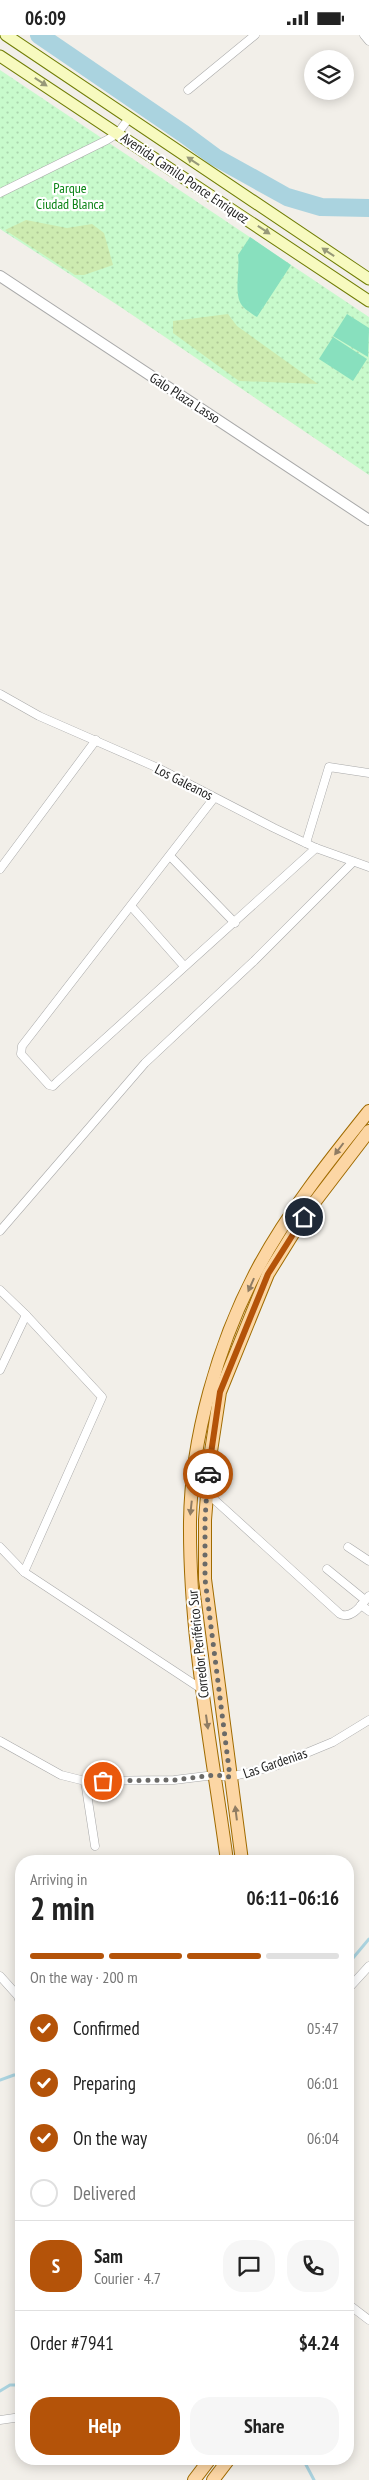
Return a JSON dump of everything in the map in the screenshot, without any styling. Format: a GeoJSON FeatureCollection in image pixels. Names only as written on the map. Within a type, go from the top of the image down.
{"type":"FeatureCollection","features":[{"type":"Feature","properties":{"kind":"main road","name":"Avenida Camilo Ponce Enriquez"},"geometry":{"type":"LineString","coordinates":[[6,35],[369,279]]}},
{"type":"Feature","properties":{"kind":"main road","name":"Avenida Camilo Ponce Enriquez"},"geometry":{"type":"LineString","coordinates":[[0,56],[369,301]]}},
{"type":"Feature","properties":{"kind":"main road","name":"Corredor Periférico Sur"},"geometry":{"type":"LineString","coordinates":[[226,1855],[203,1690],[191,1583],[190,1521],[197,1456],[210,1388],[229,1335],[258,1269],[297,1207],[369,1111]]}},
{"type":"Feature","properties":{"kind":"main road","name":"Corredor Periférico Sur"},"geometry":{"type":"LineString","coordinates":[[241,1855],[205,1579],[207,1493],[220,1392],[267,1276],[304,1217],[369,1131]]}},
{"type":"Feature","properties":{"kind":"main road"},"geometry":{"type":"LineString","coordinates":[[194,2480],[205,2465]]}},
{"type":"Feature","properties":{"kind":"main road"},"geometry":{"type":"LineString","coordinates":[[212,2480],[223,2465]]}},
{"type":"Feature","properties":{"kind":"street"},"geometry":{"type":"LineString","coordinates":[[188,90],[255,35]]}},
{"type":"Feature","properties":{"kind":"street"},"geometry":{"type":"LineString","coordinates":[[364,35],[369,41]]}},
{"type":"Feature","properties":{"kind":"street"},"geometry":{"type":"LineString","coordinates":[[0,193],[118,133],[129,117]]}},
{"type":"Feature","properties":{"kind":"street","name":"Galo Plaza Lasso"},"geometry":{"type":"LineString","coordinates":[[0,276],[369,520]]}},
{"type":"Feature","properties":{"kind":"street","name":"Los Galeanos"},"geometry":{"type":"LineString","coordinates":[[0,694],[40,716],[158,768],[306,843],[369,867]]}},
{"type":"Feature","properties":{"kind":"street"},"geometry":{"type":"LineString","coordinates":[[0,869],[96,740]]}},
{"type":"Feature","properties":{"kind":"street"},"geometry":{"type":"LineString","coordinates":[[306,843],[330,767],[369,773]]}},
{"type":"Feature","properties":{"kind":"street"},"geometry":{"type":"LineString","coordinates":[[214,798],[22,1046],[20,1054],[53,1086],[316,847]]}},
{"type":"Feature","properties":{"kind":"street"},"geometry":{"type":"LineString","coordinates":[[170,856],[234,923]]}},
{"type":"Feature","properties":{"kind":"street"},"geometry":{"type":"LineString","coordinates":[[0,1231],[145,1063],[254,961],[353,862]]}},
{"type":"Feature","properties":{"kind":"street"},"geometry":{"type":"LineString","coordinates":[[131,906],[184,966]]}},
{"type":"Feature","properties":{"kind":"street"},"geometry":{"type":"LineString","coordinates":[[0,1290],[26,1315],[102,1397],[24,1572]]}},
{"type":"Feature","properties":{"kind":"street"},"geometry":{"type":"LineString","coordinates":[[0,1370],[26,1315]]}},
{"type":"Feature","properties":{"kind":"street"},"geometry":{"type":"LineString","coordinates":[[207,1493],[340,1614],[346,1617],[351,1615],[365,1600]]}},
{"type":"Feature","properties":{"kind":"street"},"geometry":{"type":"LineString","coordinates":[[0,1547],[24,1572],[203,1690]]}},
{"type":"Feature","properties":{"kind":"street"},"geometry":{"type":"LineString","coordinates":[[348,1547],[369,1561]]}},
{"type":"Feature","properties":{"kind":"street"},"geometry":{"type":"LineString","coordinates":[[327,1569],[365,1600],[369,1611]]}},
{"type":"Feature","properties":{"kind":"street","name":"Las Gardenias"},"geometry":{"type":"LineString","coordinates":[[0,1741],[61,1775],[85,1781],[174,1780],[215,1775],[230,1777],[275,1765],[333,1742],[369,1720]]}},
{"type":"Feature","properties":{"kind":"street"},"geometry":{"type":"LineString","coordinates":[[85,1781],[95,1846]]}},
{"type":"Feature","properties":{"kind":"street"},"geometry":{"type":"LineString","coordinates":[[354,1983],[369,1967]]}},
{"type":"Feature","properties":{"kind":"street"},"geometry":{"type":"LineString","coordinates":[[0,1976],[15,1991]]}},
{"type":"Feature","properties":{"kind":"street"},"geometry":{"type":"LineString","coordinates":[[354,2309],[369,2320]]}},
{"type":"Feature","properties":{"kind":"street"},"geometry":{"type":"LineString","coordinates":[[0,2420],[15,2418]]}},
{"type":"Feature","properties":{"kind":"green space","name":"Parque Ciudad Blanca"},"geometry":{"type":"Polygon","coordinates":[[[0,70],[369,317],[369,475],[119,306],[0,229],[0,70]]]}},
{"type":"Feature","properties":{"kind":"green space"},"geometry":{"type":"Polygon","coordinates":[[[26,220],[67,228],[92,224],[104,233],[113,265],[84,275],[75,275],[5,230],[26,220]]]}},
{"type":"Feature","properties":{"kind":"green space"},"geometry":{"type":"Polygon","coordinates":[[[250,237],[291,265],[257,317],[242,306],[238,294],[238,255],[250,237]]]}},
{"type":"Feature","properties":{"kind":"green space"},"geometry":{"type":"Polygon","coordinates":[[[228,314],[237,326],[318,384],[239,381],[173,333],[173,321],[228,314]]]}},
{"type":"Feature","properties":{"kind":"green space"},"geometry":{"type":"Polygon","coordinates":[[[347,314],[369,328],[368,357],[333,336],[347,314]]]}},
{"type":"Feature","properties":{"kind":"green space"},"geometry":{"type":"Polygon","coordinates":[[[333,337],[367,359],[353,381],[319,359],[333,337]]]}},
{"type":"Feature","properties":{"kind":"waterway"},"geometry":{"type":"LineString","coordinates":[[39,35],[215,157],[287,197],[321,207],[369,208]]}},
{"type":"Feature","properties":{"kind":"waterway"},"geometry":{"type":"LineString","coordinates":[[354,1957],[369,1939]]}},
{"type":"Feature","properties":{"kind":"waterway"},"geometry":{"type":"LineString","coordinates":[[0,2080],[15,2075]]}},
{"type":"Feature","properties":{"kind":"waterway"},"geometry":{"type":"LineString","coordinates":[[0,2391],[10,2385],[15,2385]]}},
{"type":"Feature","properties":{"kind":"waterway"},"geometry":{"type":"LineString","coordinates":[[306,2465],[314,2480]]}},
{"type":"Feature","properties":{"kind":"way so far"},"geometry":{"type":"LineString","coordinates":[[103,1781],[174,1780],[215,1775],[230,1777],[205,1579],[205,1520],[208,1474]]}},
{"type":"Feature","properties":{"kind":"route"},"geometry":{"type":"LineString","coordinates":[[208,1474],[220,1392],[268,1274],[304,1217]]}}]}
